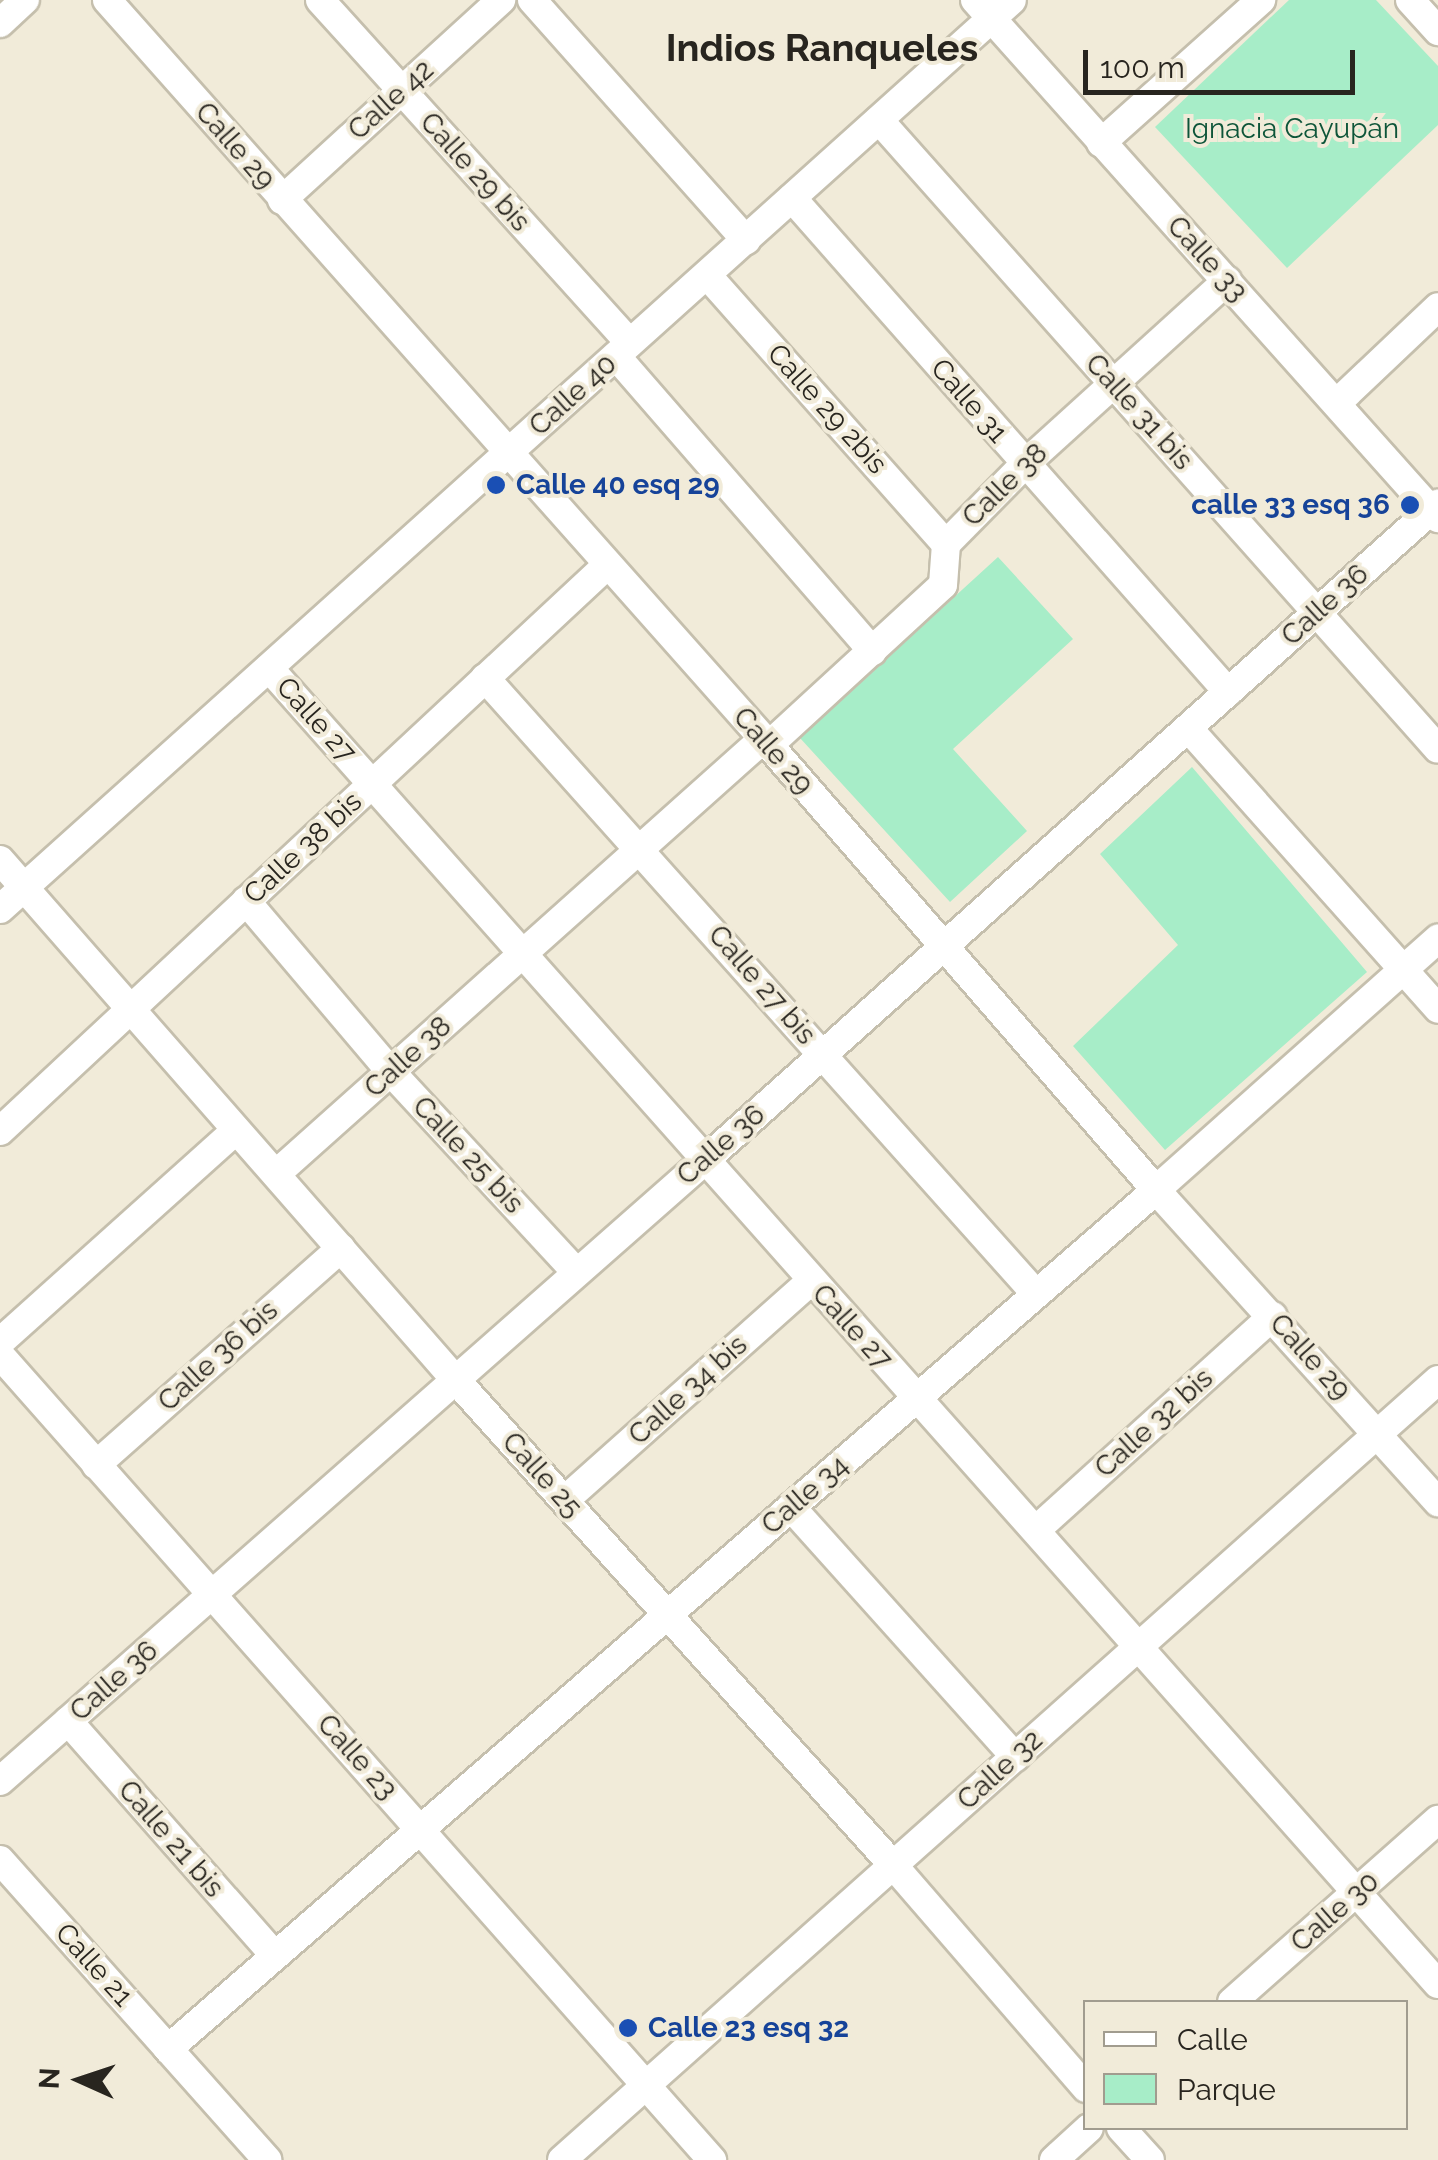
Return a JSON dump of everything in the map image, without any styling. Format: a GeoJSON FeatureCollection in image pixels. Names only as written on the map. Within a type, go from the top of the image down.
{"type":"FeatureCollection","features":[{"type":"Feature","properties":{"kind":"street"},"geometry":{"type":"LineString","coordinates":[[0,22],[25,0]]}},
{"type":"Feature","properties":{"kind":"street","name":"Calle 29"},"geometry":{"type":"LineString","coordinates":[[107,0],[766,742],[1156,1190],[1438,1502]]}},
{"type":"Feature","properties":{"kind":"street","name":"Calle 29 bis"},"geometry":{"type":"LineString","coordinates":[[320,0],[623,350],[872,651]]}},
{"type":"Feature","properties":{"kind":"street","name":"Calle 42"},"geometry":{"type":"LineString","coordinates":[[282,200],[501,0]]}},
{"type":"Feature","properties":{"kind":"street"},"geometry":{"type":"LineString","coordinates":[[532,0],[746,240]]}},
{"type":"Feature","properties":{"kind":"street"},"geometry":{"type":"LineString","coordinates":[[1102,143],[1261,0]]}},
{"type":"Feature","properties":{"kind":"street"},"geometry":{"type":"LineString","coordinates":[[1410,0],[1438,31]]}},
{"type":"Feature","properties":{"kind":"street","name":"Calle 40"},"geometry":{"type":"LineString","coordinates":[[0,909],[879,120],[993,6]]}},
{"type":"Feature","properties":{"kind":"street","name":"Calle 33"},"geometry":{"type":"LineString","coordinates":[[993,6],[1102,143],[1436,511]]}},
{"type":"Feature","properties":{"kind":"street","name":"Calle 31 bis"},"geometry":{"type":"LineString","coordinates":[[879,120],[1438,749]]}},
{"type":"Feature","properties":{"kind":"street","name":"Calle 31"},"geometry":{"type":"LineString","coordinates":[[792,198],[1228,692]]}},
{"type":"Feature","properties":{"kind":"street","name":"Calle 29 2bis"},"geometry":{"type":"LineString","coordinates":[[707,274],[946,544]]}},
{"type":"Feature","properties":{"kind":"street","name":"Calle 38"},"geometry":{"type":"LineString","coordinates":[[276,1174],[943,585],[946,544],[1024,464],[1227,281]]}},
{"type":"Feature","properties":{"kind":"street"},"geometry":{"type":"LineString","coordinates":[[1337,403],[1438,307]]}},
{"type":"Feature","properties":{"kind":"street","name":"Calle 36"},"geometry":{"type":"LineString","coordinates":[[0,1781],[703,1162],[1317,612],[1436,511]]}},
{"type":"Feature","properties":{"kind":"street","name":"Calle 38 bis"},"geometry":{"type":"LineString","coordinates":[[0,1130],[606,566]]}},
{"type":"Feature","properties":{"kind":"street","name":"Calle 27"},"geometry":{"type":"LineString","coordinates":[[268,668],[703,1162],[1140,1646],[1438,1984]]}},
{"type":"Feature","properties":{"kind":"street","name":"Calle 27 bis"},"geometry":{"type":"LineString","coordinates":[[485,678],[1036,1294]]}},
{"type":"Feature","properties":{"kind":"street"},"geometry":{"type":"LineString","coordinates":[[1188,728],[1438,1009]]}},
{"type":"Feature","properties":{"kind":"street","name":"Calle 25"},"geometry":{"type":"LineString","coordinates":[[0,860],[454,1378],[893,1865],[1083,2085]]}},
{"type":"Feature","properties":{"kind":"street","name":"Calle 25 bis"},"geometry":{"type":"LineString","coordinates":[[246,902],[391,1072],[575,1271]]}},
{"type":"Feature","properties":{"kind":"street","name":"Calle 34"},"geometry":{"type":"LineString","coordinates":[[168,2048],[1156,1190],[1438,939]]}},
{"type":"Feature","properties":{"kind":"street"},"geometry":{"type":"LineString","coordinates":[[0,1342],[236,1130]]}},
{"type":"Feature","properties":{"kind":"street","name":"Calle 36 bis"},"geometry":{"type":"LineString","coordinates":[[96,1465],[340,1248]]}},
{"type":"Feature","properties":{"kind":"street","name":"Calle 34 bis"},"geometry":{"type":"LineString","coordinates":[[565,1500],[810,1281]]}},
{"type":"Feature","properties":{"kind":"street","name":"Calle 32 bis"},"geometry":{"type":"LineString","coordinates":[[1036,1530],[1273,1316]]}},
{"type":"Feature","properties":{"kind":"street","name":"Calle 23"},"geometry":{"type":"LineString","coordinates":[[0,1356],[712,2160]]}},
{"type":"Feature","properties":{"kind":"street","name":"Calle 32"},"geometry":{"type":"LineString","coordinates":[[562,2160],[1438,1380]]}},
{"type":"Feature","properties":{"kind":"street"},"geometry":{"type":"LineString","coordinates":[[792,1507],[1015,1757]]}},
{"type":"Feature","properties":{"kind":"street","name":"Calle 21 bis"},"geometry":{"type":"LineString","coordinates":[[68,1721],[275,1956]]}},
{"type":"Feature","properties":{"kind":"street","name":"Calle 30"},"geometry":{"type":"LineString","coordinates":[[1234,2000],[1438,1820]]}},
{"type":"Feature","properties":{"kind":"street","name":"Calle 21"},"geometry":{"type":"LineString","coordinates":[[0,1860],[268,2160]]}},
{"type":"Feature","properties":{"kind":"street"},"geometry":{"type":"LineString","coordinates":[[1054,2160],[1087,2130]]}},
{"type":"Feature","properties":{"kind":"street"},"geometry":{"type":"LineString","coordinates":[[1122,2130],[1150,2160]]}},
{"type":"Feature","properties":{"kind":"green space","name":"Ignacia Cayupán"},"geometry":{"type":"Polygon","coordinates":[[[1289,0],[1376,0],[1438,66],[1438,125],[1287,268],[1155,127],[1289,0]]]}},
{"type":"Feature","properties":{"kind":"green space"},"geometry":{"type":"Polygon","coordinates":[[[998,557],[1073,639],[953,749],[1027,831],[950,902],[800,738],[998,557]]]}},
{"type":"Feature","properties":{"kind":"green space"},"geometry":{"type":"Polygon","coordinates":[[[1192,767],[1367,972],[1165,1150],[1073,1046],[1178,945],[1100,854],[1192,767]]]}},
{"type":"Feature","properties":{"kind":"place","name":"Calle 40 esq 29"},"geometry":{"type":"Point","coordinates":[496,485]}},
{"type":"Feature","properties":{"kind":"place","name":"calle 33 esq 36"},"geometry":{"type":"Point","coordinates":[1410,505]}},
{"type":"Feature","properties":{"kind":"place","name":"Calle 23 esq 32"},"geometry":{"type":"Point","coordinates":[628,2028]}},
{"type":"Feature","properties":{"kind":"district","name":"Indios Ranqueles"},"geometry":{"type":"Point","coordinates":[822,48]}}]}
